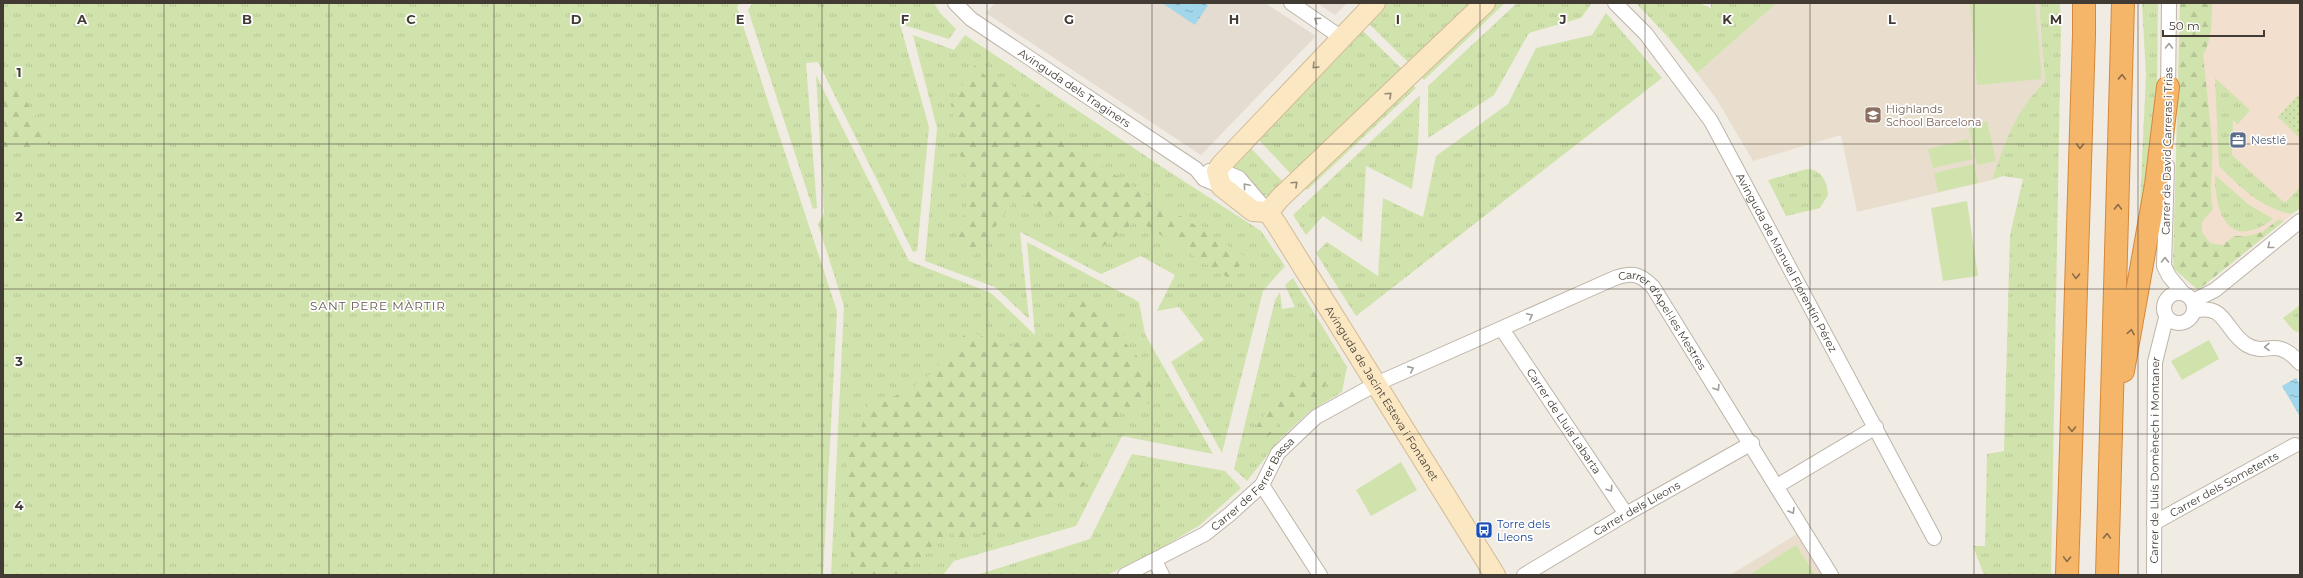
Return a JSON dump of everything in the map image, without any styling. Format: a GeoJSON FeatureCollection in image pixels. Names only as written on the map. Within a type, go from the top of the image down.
{"type":"FeatureCollection","features":[{"type":"Feature","properties":{"kind":"highway"},"geometry":{"type":"LineString","coordinates":[[2072,3],[2082,107]]}},
{"type":"Feature","properties":{"kind":"highway"},"geometry":{"type":"LineString","coordinates":[[2067,575],[2084,3]]}},
{"type":"Feature","properties":{"kind":"highway"},"geometry":{"type":"LineString","coordinates":[[2106,575],[2123,3]]}},
{"type":"Feature","properties":{"kind":"highway"},"geometry":{"type":"LineString","coordinates":[[2110,439],[2140,286],[2156,185],[2168,88]]}},
{"type":"Feature","properties":{"kind":"street","name":"Avinguda dels Traginers"},"geometry":{"type":"LineString","coordinates":[[955,3],[971,19],[1196,169],[1219,179]]}},
{"type":"Feature","properties":{"kind":"street"},"geometry":{"type":"LineString","coordinates":[[1291,3],[1342,38]]}},
{"type":"Feature","properties":{"kind":"street"},"geometry":{"type":"LineString","coordinates":[[1375,3],[1220,165],[1219,179],[1252,211],[1268,212],[1280,198],[1485,3]]}},
{"type":"Feature","properties":{"kind":"street","name":"Avinguda de Manuel Florentín Pérez"},"geometry":{"type":"LineString","coordinates":[[1615,3],[1646,34],[1711,122],[1876,427],[1934,538]]}},
{"type":"Feature","properties":{"kind":"street","name":"Carrer de David Carreras i Trias"},"geometry":{"type":"LineString","coordinates":[[2169,3],[2164,266],[2169,276],[2190,302]]}},
{"type":"Feature","properties":{"kind":"street","name":"Avinguda de Jacint Esteva i Fontanet"},"geometry":{"type":"LineString","coordinates":[[1268,212],[1288,241],[1495,575]]}},
{"type":"Feature","properties":{"kind":"street"},"geometry":{"type":"LineString","coordinates":[[2190,302],[2215,290],[2300,221]]}},
{"type":"Feature","properties":{"kind":"street","name":"Carrer d'Apel·les Mestres"},"geometry":{"type":"LineString","coordinates":[[1376,384],[1615,278],[1630,273],[1645,279],[1653,287],[1752,443],[1831,575]]}},
{"type":"Feature","properties":{"kind":"street"},"geometry":{"type":"LineString","coordinates":[[2190,302],[2191,318],[2186,322],[2178,324],[2166,318],[2163,306],[2170,295],[2213,310],[2247,345],[2255,348],[2283,348],[2300,363]]}},
{"type":"Feature","properties":{"kind":"street","name":"Carrer de Lluís Domènech i Montaner"},"geometry":{"type":"LineString","coordinates":[[2154,575],[2155,362],[2166,318]]}},
{"type":"Feature","properties":{"kind":"street","name":"Carrer de Lluís Domènech i Montaner"},"geometry":{"type":"LineString","coordinates":[[2159,345],[2186,322]]}},
{"type":"Feature","properties":{"kind":"street","name":"Carrer de Lluís Labarta"},"geometry":{"type":"LineString","coordinates":[[1502,329],[1626,514]]}},
{"type":"Feature","properties":{"kind":"street","name":"Carrer de Ferrer Bassa"},"geometry":{"type":"LineString","coordinates":[[1125,575],[1205,534],[1230,514],[1262,484],[1278,453],[1316,417],[1376,384]]}},
{"type":"Feature","properties":{"kind":"street"},"geometry":{"type":"LineString","coordinates":[[1777,486],[1876,427]]}},
{"type":"Feature","properties":{"kind":"street","name":"Carrer dels Lleons"},"geometry":{"type":"LineString","coordinates":[[1524,575],[1626,514],[1752,443]]}},
{"type":"Feature","properties":{"kind":"street","name":"Carrer dels Sometents"},"geometry":{"type":"LineString","coordinates":[[2154,523],[2294,445]]}},
{"type":"Feature","properties":{"kind":"street"},"geometry":{"type":"LineString","coordinates":[[1262,484],[1320,575]]}},
{"type":"Feature","properties":{"kind":"street"},"geometry":{"type":"LineString","coordinates":[[1155,560],[1162,575]]}},
{"type":"Feature","properties":{"kind":"shaded area"},"geometry":{"type":"Polygon","coordinates":[[[995,3],[1265,3],[1316,36],[1201,155],[986,13],[995,3]]]}},
{"type":"Feature","properties":{"kind":"shaded area"},"geometry":{"type":"Polygon","coordinates":[[[1317,3],[1347,3],[1335,15],[1317,3]]]}},
{"type":"Feature","properties":{"kind":"shaded area","name":"Highlands School Barcelona"},"geometry":{"type":"Polygon","coordinates":[[[1777,3],[2039,3],[2045,82],[2034,92],[1999,162],[1992,180],[1857,212],[1841,135],[1753,161],[1717,100],[1697,73],[1777,3]]]}},
{"type":"Feature","properties":{"kind":"shaded area","name":"Nestlé"},"geometry":{"type":"Polygon","coordinates":[[[2180,3],[2300,3],[2300,208],[2198,290],[2173,268],[2180,3]]]}},
{"type":"Feature","properties":{"kind":"shaded area"},"geometry":{"type":"Polygon","coordinates":[[[1797,534],[1822,575],[1730,575],[1797,534]]]}},
{"type":"Feature","properties":{"kind":"green space"},"geometry":{"type":"Polygon","coordinates":[[[3,3],[740,3],[737,7],[837,311],[823,575],[3,575],[3,3]]]}},
{"type":"Feature","properties":{"kind":"green space"},"geometry":{"type":"Polygon","coordinates":[[[753,3],[934,3],[940,13],[956,29],[949,39],[900,24],[929,127],[917,251],[913,252],[818,62],[806,63],[817,208],[813,209],[748,10],[753,3]]]}},
{"type":"Feature","properties":{"kind":"green space"},"geometry":{"type":"Polygon","coordinates":[[[1381,3],[1475,3],[1410,64],[1365,20],[1381,3]]]}},
{"type":"Feature","properties":{"kind":"green space"},"geometry":{"type":"Polygon","coordinates":[[[1494,3],[1505,3],[1424,80],[1418,74],[1494,3]]]}},
{"type":"Feature","properties":{"kind":"green space"},"geometry":{"type":"Polygon","coordinates":[[[1517,3],[1592,3],[1581,18],[1529,33],[1494,95],[1428,138],[1428,86],[1517,3]]]}},
{"type":"Feature","properties":{"kind":"green space"},"geometry":{"type":"Polygon","coordinates":[[[1636,3],[1699,3],[1711,8],[1711,3],[1777,3],[1697,73],[1666,35],[1636,3]]]}},
{"type":"Feature","properties":{"kind":"green space"},"geometry":{"type":"Polygon","coordinates":[[[1970,3],[2035,3],[2042,79],[1977,85],[1970,3]]]}},
{"type":"Feature","properties":{"kind":"green space"},"geometry":{"type":"Polygon","coordinates":[[[2039,3],[2060,3],[2061,27],[2051,575],[1984,575],[1973,546],[1985,546],[1987,454],[2004,451],[2010,235],[2023,179],[2003,176],[1992,180],[2012,127],[2035,92],[2045,82],[2039,3]]]}},
{"type":"Feature","properties":{"kind":"green space"},"geometry":{"type":"Polygon","coordinates":[[[2142,3],[2158,3],[2157,92],[2138,245],[2146,75],[2142,3]]]}},
{"type":"Feature","properties":{"kind":"green space"},"geometry":{"type":"Polygon","coordinates":[[[2180,3],[2212,3],[2210,37],[2203,55],[2212,144],[2211,193],[2213,209],[2202,222],[2202,232],[2210,243],[2223,245],[2234,236],[2247,236],[2262,232],[2278,220],[2284,221],[2198,290],[2173,268],[2180,3]]]}},
{"type":"Feature","properties":{"kind":"green space"},"geometry":{"type":"Polygon","coordinates":[[[1606,13],[1662,78],[1356,316],[1316,253],[1327,242],[1378,276],[1383,198],[1423,217],[1436,156],[1508,104],[1536,48],[1592,35],[1606,13]]]}},
{"type":"Feature","properties":{"kind":"green space"},"geometry":{"type":"Polygon","coordinates":[[[1358,26],[1403,70],[1292,175],[1254,135],[1358,26]]]}},
{"type":"Feature","properties":{"kind":"green space"},"geometry":{"type":"Polygon","coordinates":[[[913,35],[954,50],[965,35],[1162,167],[1261,231],[1285,266],[1263,291],[1222,453],[1171,362],[1204,340],[1179,307],[1157,311],[1175,275],[1141,256],[1101,274],[1020,232],[1029,319],[995,287],[925,261],[937,128],[913,35]]]}},
{"type":"Feature","properties":{"kind":"green space"},"geometry":{"type":"Polygon","coordinates":[[[3,65],[53,143],[3,154],[3,65]]]}},
{"type":"Feature","properties":{"kind":"green space"},"geometry":{"type":"Polygon","coordinates":[[[975,65],[991,81],[1009,78],[1017,95],[1034,100],[1067,141],[1112,173],[1246,257],[1230,279],[1137,220],[1101,248],[1011,188],[1011,205],[975,255],[966,258],[958,239],[968,198],[951,104],[975,65]]]}},
{"type":"Feature","properties":{"kind":"green space"},"geometry":{"type":"Polygon","coordinates":[[[816,75],[909,261],[991,293],[1035,335],[1027,242],[1139,302],[1145,334],[1213,454],[1122,436],[1076,526],[954,561],[943,575],[831,575],[844,306],[818,224],[824,213],[816,75]]]}},
{"type":"Feature","properties":{"kind":"green space"},"geometry":{"type":"Polygon","coordinates":[[[2215,78],[2250,110],[2238,124],[2233,120],[2232,155],[2285,203],[2300,187],[2300,208],[2292,214],[2261,202],[2243,189],[2219,166],[2215,78]]]}},
{"type":"Feature","properties":{"kind":"green space"},"geometry":{"type":"Polygon","coordinates":[[[1410,82],[1416,88],[1307,190],[1302,184],[1410,82]]]}},
{"type":"Feature","properties":{"kind":"green space"},"geometry":{"type":"Polygon","coordinates":[[[2300,93],[2300,138],[2278,117],[2300,93]]]}},
{"type":"Feature","properties":{"kind":"green space"},"geometry":{"type":"Polygon","coordinates":[[[1420,95],[1418,145],[1412,189],[1366,166],[1362,242],[1323,216],[1306,235],[1293,215],[1420,95]]]}},
{"type":"Feature","properties":{"kind":"green space"},"geometry":{"type":"Polygon","coordinates":[[[1987,121],[1996,161],[1977,165],[1968,125],[1987,121]]]}},
{"type":"Feature","properties":{"kind":"green space"},"geometry":{"type":"Polygon","coordinates":[[[1968,139],[1973,159],[1933,168],[1928,149],[1968,139]]]}},
{"type":"Feature","properties":{"kind":"green space"},"geometry":{"type":"Polygon","coordinates":[[[1246,143],[1284,183],[1269,195],[1262,196],[1233,168],[1232,164],[1246,143]]]}},
{"type":"Feature","properties":{"kind":"green space"},"geometry":{"type":"Polygon","coordinates":[[[1974,164],[1978,183],[1938,192],[1934,173],[1974,164]]]}},
{"type":"Feature","properties":{"kind":"green space"},"geometry":{"type":"Polygon","coordinates":[[[1807,169],[1820,174],[1823,177],[1828,195],[1820,208],[1786,216],[1768,180],[1807,169]]]}},
{"type":"Feature","properties":{"kind":"green space"},"geometry":{"type":"Polygon","coordinates":[[[2215,175],[2248,204],[2273,219],[2258,228],[2245,232],[2235,230],[2228,224],[2222,215],[2218,203],[2215,175]]]}},
{"type":"Feature","properties":{"kind":"green space"},"geometry":{"type":"Polygon","coordinates":[[[1967,201],[1978,276],[1943,281],[1931,208],[1967,201]]]}},
{"type":"Feature","properties":{"kind":"green space"},"geometry":{"type":"Polygon","coordinates":[[[1293,278],[1347,367],[1342,392],[1309,412],[1280,439],[1247,481],[1234,469],[1275,300],[1280,292],[1282,309],[1295,307],[1285,285],[1293,278]]]}},
{"type":"Feature","properties":{"kind":"green space"},"geometry":{"type":"Polygon","coordinates":[[[1064,294],[1088,303],[1102,315],[1121,320],[1125,342],[1148,369],[1157,394],[1141,411],[1120,405],[1118,425],[1098,429],[1092,452],[1083,463],[1085,485],[1064,494],[1056,504],[1045,499],[1038,523],[984,535],[972,533],[958,543],[952,531],[936,542],[903,575],[851,575],[851,521],[846,498],[849,480],[845,458],[856,446],[869,401],[885,399],[914,387],[938,366],[968,330],[1008,348],[1018,342],[1043,342],[1068,331],[1064,294]]]}},
{"type":"Feature","properties":{"kind":"green space"},"geometry":{"type":"Polygon","coordinates":[[[2300,305],[2300,333],[2293,330],[2283,318],[2300,305]]]}},
{"type":"Feature","properties":{"kind":"green space"},"geometry":{"type":"Polygon","coordinates":[[[2209,340],[2219,359],[2182,380],[2171,361],[2209,340]]]}},
{"type":"Feature","properties":{"kind":"green space"},"geometry":{"type":"Polygon","coordinates":[[[1322,370],[1326,383],[1324,396],[1293,402],[1294,418],[1278,420],[1275,431],[1257,443],[1251,435],[1276,396],[1294,376],[1322,370]]]}},
{"type":"Feature","properties":{"kind":"green space"},"geometry":{"type":"Polygon","coordinates":[[[1132,454],[1225,471],[1241,488],[1200,525],[1160,549],[1107,575],[977,575],[1090,539],[1132,454]]]}},
{"type":"Feature","properties":{"kind":"green space"},"geometry":{"type":"Polygon","coordinates":[[[1401,462],[1417,490],[1371,516],[1356,490],[1401,462]]]}},
{"type":"Feature","properties":{"kind":"green space"},"geometry":{"type":"Polygon","coordinates":[[[1796,545],[1815,575],[1749,575],[1796,545]]]}},
{"type":"Feature","properties":{"kind":"water"},"geometry":{"type":"Polygon","coordinates":[[[1162,3],[1204,3],[1208,5],[1195,25],[1162,3]]]}},
{"type":"Feature","properties":{"kind":"water"},"geometry":{"type":"Polygon","coordinates":[[[2296,378],[2300,385],[2299,415],[2282,386],[2296,378]]]}},
{"type":"Feature","properties":{"kind":"place","name":"Highlands School Barcelona"},"geometry":{"type":"Point","coordinates":[1873,115]}},
{"type":"Feature","properties":{"kind":"place","name":"Nestlé"},"geometry":{"type":"Point","coordinates":[2238,140]}},
{"type":"Feature","properties":{"kind":"place","name":"Torre dels Lleons"},"geometry":{"type":"Point","coordinates":[1484,530]}},
{"type":"Feature","properties":{"kind":"district","name":"SANT PERE MÀRTIR"},"geometry":{"type":"Point","coordinates":[378,305]}}]}
